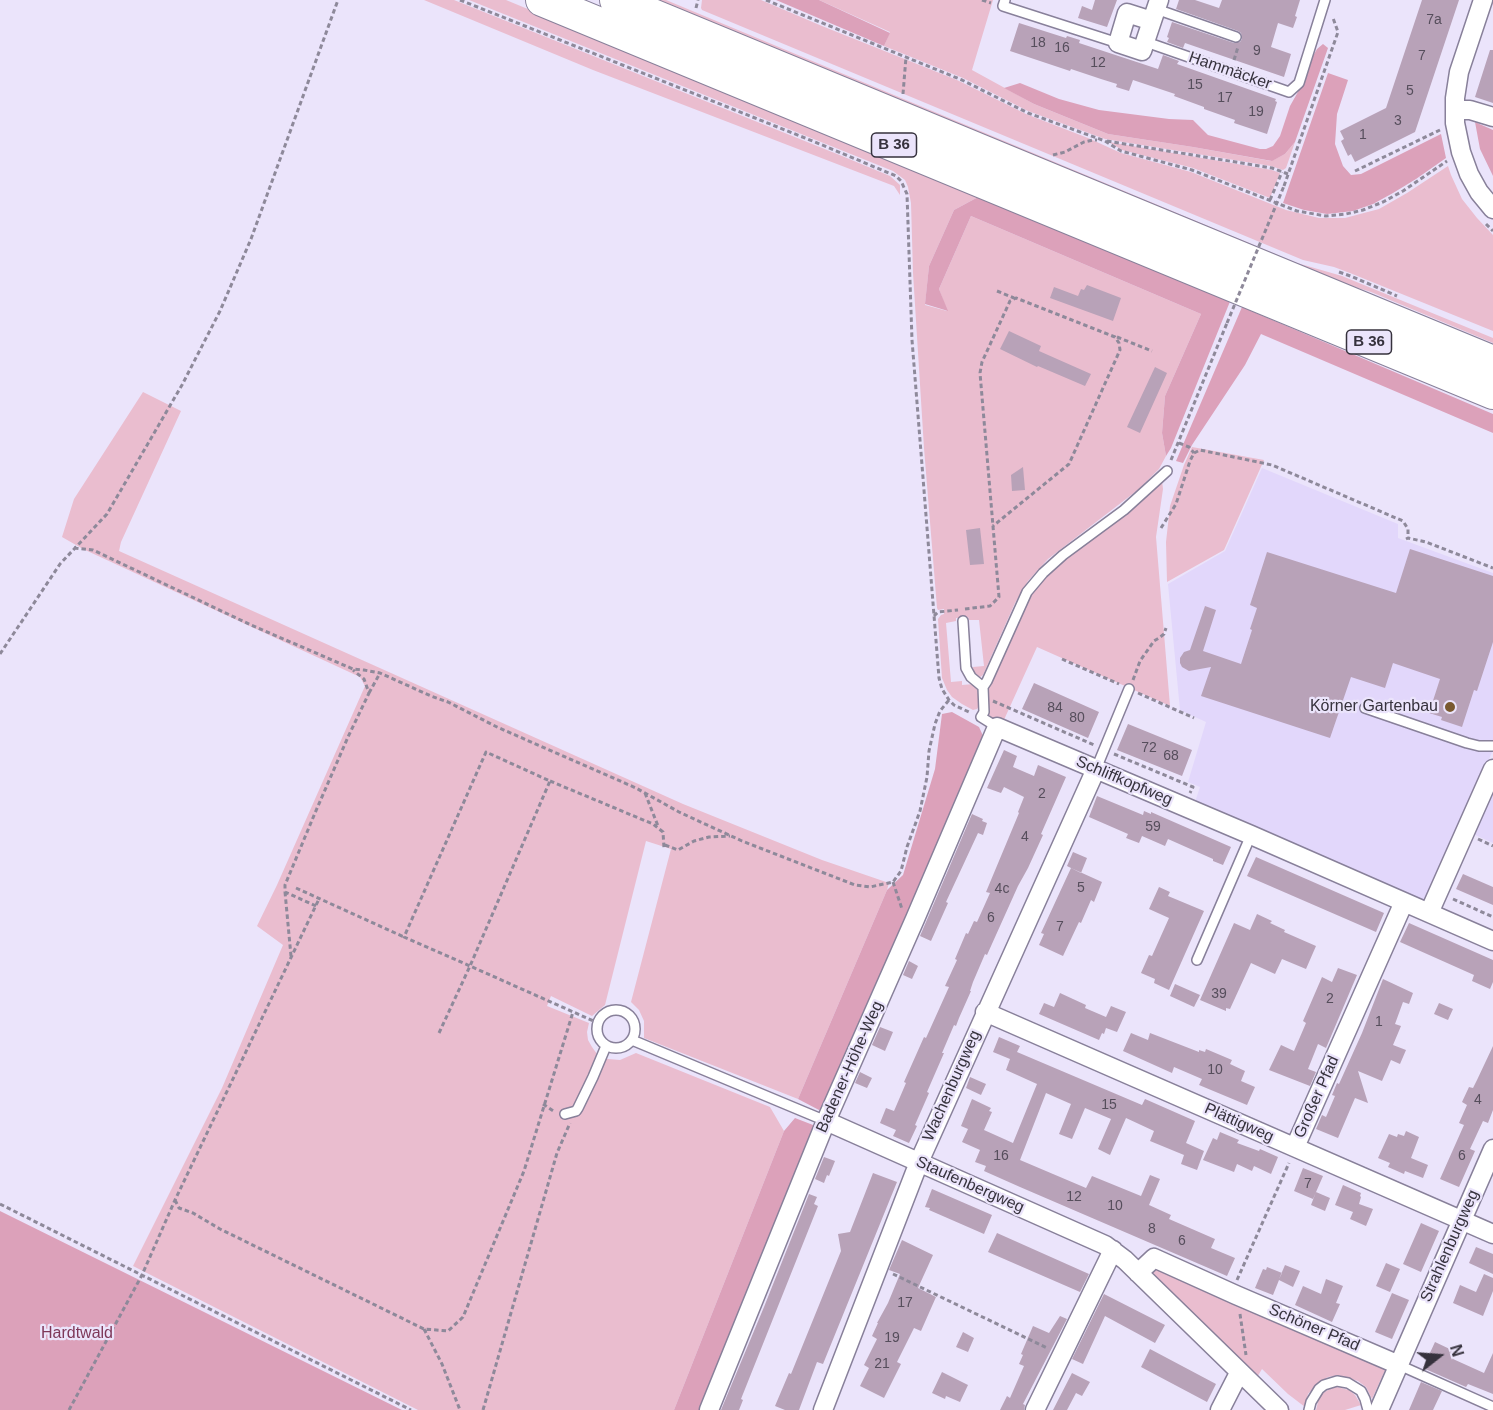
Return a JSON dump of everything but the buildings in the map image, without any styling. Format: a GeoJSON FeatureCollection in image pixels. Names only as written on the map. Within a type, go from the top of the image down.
{"type":"FeatureCollection","features":[{"type":"Feature","properties":{"kind":"highway","name":"B 36"},"geometry":{"type":"LineString","coordinates":[[542,0],[1493,393]]}},
{"type":"Feature","properties":{"kind":"highway","name":"B 36"},"geometry":{"type":"LineString","coordinates":[[616,0],[1490,359]]}},
{"type":"Feature","properties":{"kind":"street"},"geometry":{"type":"LineString","coordinates":[[1483,0],[1459,72],[1455,116],[1461,152],[1469,174],[1479,192],[1493,209]]}},
{"type":"Feature","properties":{"kind":"street"},"geometry":{"type":"LineString","coordinates":[[1118,43],[1127,13],[1156,10],[1146,42]]}},
{"type":"Feature","properties":{"kind":"street","name":"Hammäcker"},"geometry":{"type":"LineString","coordinates":[[1118,43],[1142,51],[1146,42]]}},
{"type":"Feature","properties":{"kind":"street"},"geometry":{"type":"LineString","coordinates":[[1455,116],[1470,110],[1493,117]]}},
{"type":"Feature","properties":{"kind":"street","name":"Schliffkopfweg"},"geometry":{"type":"LineString","coordinates":[[989,722],[1493,941]]}},
{"type":"Feature","properties":{"kind":"street","name":"Badener-Höhe-Weg"},"geometry":{"type":"LineString","coordinates":[[709,1410],[826,1121],[915,919],[989,722]]}},
{"type":"Feature","properties":{"kind":"street","name":"Wachenburgweg"},"geometry":{"type":"LineString","coordinates":[[823,1410],[918,1162],[1096,769]]}},
{"type":"Feature","properties":{"kind":"street"},"geometry":{"type":"LineString","coordinates":[[1429,913],[1493,769]]}},
{"type":"Feature","properties":{"kind":"street","name":"Großer Pfad"},"geometry":{"type":"LineString","coordinates":[[1295,1147],[1404,902]]}},
{"type":"Feature","properties":{"kind":"street","name":"Plättigweg"},"geometry":{"type":"LineString","coordinates":[[985,1012],[1493,1234]]}},
{"type":"Feature","properties":{"kind":"street","name":"Staufenbergweg"},"geometry":{"type":"LineString","coordinates":[[826,1121],[1096,1240],[1113,1250],[1279,1410]]}},
{"type":"Feature","properties":{"kind":"street","name":"Strahlenburgweg"},"geometry":{"type":"LineString","coordinates":[[1379,1410],[1493,1149]]}},
{"type":"Feature","properties":{"kind":"street"},"geometry":{"type":"LineString","coordinates":[[1035,1410],[1113,1250]]}},
{"type":"Feature","properties":{"kind":"street","name":"Schöner Pfad"},"geometry":{"type":"LineString","coordinates":[[1138,1273],[1154,1258],[1399,1365]]}},
{"type":"Feature","properties":{"kind":"street"},"geometry":{"type":"LineString","coordinates":[[1220,1410],[1239,1373]]}},
{"type":"Feature","properties":{"kind":"lane","name":"Hammäcker"},"geometry":{"type":"LineString","coordinates":[[1005,0],[1003,6],[1118,43]]}},
{"type":"Feature","properties":{"kind":"lane","name":"Hammäcker"},"geometry":{"type":"LineString","coordinates":[[1146,42],[1289,92],[1299,83],[1326,1]]}},
{"type":"Feature","properties":{"kind":"lane"},"geometry":{"type":"LineString","coordinates":[[1156,10],[1236,37]]}},
{"type":"Feature","properties":{"kind":"lane"},"geometry":{"type":"LineString","coordinates":[[982,687],[987,681],[1027,592],[1043,573],[1063,555],[1124,510],[1167,471]]}},
{"type":"Feature","properties":{"kind":"lane"},"geometry":{"type":"LineString","coordinates":[[963,621],[966,668],[971,677],[982,687],[984,712],[989,722]]}},
{"type":"Feature","properties":{"kind":"lane"},"geometry":{"type":"LineString","coordinates":[[1096,769],[1129,689]]}},
{"type":"Feature","properties":{"kind":"lane"},"geometry":{"type":"LineString","coordinates":[[1365,708],[1467,743],[1493,746]]}},
{"type":"Feature","properties":{"kind":"lane"},"geometry":{"type":"LineString","coordinates":[[1197,960],[1251,835]]}},
{"type":"Feature","properties":{"kind":"lane"},"geometry":{"type":"LineString","coordinates":[[620,1010],[630,1016],[635,1026],[632,1040],[619,1048],[606,1046],[598,1036],[598,1023],[603,1015],[620,1010]]}},
{"type":"Feature","properties":{"kind":"lane"},"geometry":{"type":"LineString","coordinates":[[632,1040],[826,1121]]}},
{"type":"Feature","properties":{"kind":"lane"},"geometry":{"type":"LineString","coordinates":[[566,1114],[576,1111],[606,1046]]}},
{"type":"Feature","properties":{"kind":"lane","name":"Schöner Pfad"},"geometry":{"type":"LineString","coordinates":[[1399,1365],[1493,1407]]}},
{"type":"Feature","properties":{"kind":"lane"},"geometry":{"type":"LineString","coordinates":[[1309,1410],[1318,1389],[1337,1381],[1348,1383],[1360,1391],[1368,1410]]}},
{"type":"Feature","properties":{"kind":"path"},"geometry":{"type":"LineString","coordinates":[[0,654],[60,564],[107,514],[182,385],[220,311],[251,239],[338,0]]}},
{"type":"Feature","properties":{"kind":"path"},"geometry":{"type":"LineString","coordinates":[[460,0],[815,142],[896,176],[901,181],[907,194],[912,340],[939,678],[942,689],[954,705],[989,722]]}},
{"type":"Feature","properties":{"kind":"path"},"geometry":{"type":"LineString","coordinates":[[696,10],[698,0]]}},
{"type":"Feature","properties":{"kind":"path"},"geometry":{"type":"LineString","coordinates":[[766,0],[962,80],[1028,113],[1105,141],[1121,151],[1192,170],[1298,211],[1326,216],[1363,210],[1403,191],[1461,152]]}},
{"type":"Feature","properties":{"kind":"path"},"geometry":{"type":"LineString","coordinates":[[1173,457],[1284,186],[1338,32],[1326,1]]}},
{"type":"Feature","properties":{"kind":"path"},"geometry":{"type":"LineString","coordinates":[[1230,71],[1241,38],[1236,37]]}},
{"type":"Feature","properties":{"kind":"path"},"geometry":{"type":"LineString","coordinates":[[903,96],[906,57]]}},
{"type":"Feature","properties":{"kind":"path"},"geometry":{"type":"LineString","coordinates":[[1355,171],[1455,116]]}},
{"type":"Feature","properties":{"kind":"path"},"geometry":{"type":"LineString","coordinates":[[1047,156],[1065,152],[1083,142],[1093,140],[1272,168],[1288,174]]}},
{"type":"Feature","properties":{"kind":"path"},"geometry":{"type":"LineString","coordinates":[[1270,200],[1282,172]]}},
{"type":"Feature","properties":{"kind":"path"},"geometry":{"type":"LineString","coordinates":[[997,291],[1152,351]]}},
{"type":"Feature","properties":{"kind":"path"},"geometry":{"type":"LineString","coordinates":[[934,616],[938,612],[990,606],[999,597],[980,379],[981,368],[1010,301],[1016,298]]}},
{"type":"Feature","properties":{"kind":"path"},"geometry":{"type":"LineString","coordinates":[[993,525],[1069,464],[1120,350],[1115,336]]}},
{"type":"Feature","properties":{"kind":"path"},"geometry":{"type":"LineString","coordinates":[[1178,443],[1189,447],[1194,453]]}},
{"type":"Feature","properties":{"kind":"path"},"geometry":{"type":"LineString","coordinates":[[1161,528],[1176,504],[1194,453],[1200,450],[1272,465],[1403,520],[1408,529],[1407,538],[1425,542],[1493,568]]}},
{"type":"Feature","properties":{"kind":"path"},"geometry":{"type":"LineString","coordinates":[[74,548],[93,550],[251,625],[353,669],[380,673],[448,702],[497,727],[645,793],[730,836],[855,885],[870,887],[893,882],[901,871],[920,811],[935,724],[940,711],[949,700]]}},
{"type":"Feature","properties":{"kind":"path"},"geometry":{"type":"LineString","coordinates":[[1129,689],[1140,661],[1154,641],[1164,634],[1166,628]]}},
{"type":"Feature","properties":{"kind":"path"},"geometry":{"type":"LineString","coordinates":[[353,669],[364,679],[369,693]]}},
{"type":"Feature","properties":{"kind":"path"},"geometry":{"type":"LineString","coordinates":[[291,958],[285,885],[348,736],[380,673]]}},
{"type":"Feature","properties":{"kind":"path"},"geometry":{"type":"LineString","coordinates":[[983,698],[1193,787]]}},
{"type":"Feature","properties":{"kind":"path"},"geometry":{"type":"LineString","coordinates":[[404,937],[486,752],[653,824],[663,831],[665,846],[678,850],[694,841],[709,837],[730,836]]}},
{"type":"Feature","properties":{"kind":"path"},"geometry":{"type":"LineString","coordinates":[[439,1033],[550,781]]}},
{"type":"Feature","properties":{"kind":"path"},"geometry":{"type":"LineString","coordinates":[[645,793],[658,828]]}},
{"type":"Feature","properties":{"kind":"path"},"geometry":{"type":"LineString","coordinates":[[893,882],[901,908],[915,919]]}},
{"type":"Feature","properties":{"kind":"path"},"geometry":{"type":"LineString","coordinates":[[296,888],[598,1023]]}},
{"type":"Feature","properties":{"kind":"path"},"geometry":{"type":"LineString","coordinates":[[285,892],[316,906]]}},
{"type":"Feature","properties":{"kind":"path"},"geometry":{"type":"LineString","coordinates":[[1449,897],[1493,917]]}},
{"type":"Feature","properties":{"kind":"path"},"geometry":{"type":"LineString","coordinates":[[69,1410],[142,1275],[175,1200],[319,899]]}},
{"type":"Feature","properties":{"kind":"path"},"geometry":{"type":"LineString","coordinates":[[175,1200],[179,1208],[424,1329],[448,1331],[463,1317],[524,1171],[573,1012]]}},
{"type":"Feature","properties":{"kind":"path"},"geometry":{"type":"LineString","coordinates":[[483,1410],[557,1154],[576,1111]]}},
{"type":"Feature","properties":{"kind":"path","name":"Großer Pfad"},"geometry":{"type":"LineString","coordinates":[[1234,1294],[1295,1147]]}},
{"type":"Feature","properties":{"kind":"path"},"geometry":{"type":"LineString","coordinates":[[0,1204],[411,1410]]}},
{"type":"Feature","properties":{"kind":"path"},"geometry":{"type":"LineString","coordinates":[[878,1267],[1062,1355]]}},
{"type":"Feature","properties":{"kind":"path"},"geometry":{"type":"LineString","coordinates":[[1234,1294],[1247,1353],[1239,1373]]}},
{"type":"Feature","properties":{"kind":"path"},"geometry":{"type":"LineString","coordinates":[[424,1329],[442,1364],[460,1410]]}},
{"type":"Feature","properties":{"kind":"shaded area"},"geometry":{"type":"Polygon","coordinates":[[[424,0],[454,0],[842,156],[890,176],[900,185],[900,195],[894,186],[593,70],[424,0]]]}},
{"type":"Feature","properties":{"kind":"shaded area"},"geometry":{"type":"Polygon","coordinates":[[[469,0],[506,0],[980,196],[954,210],[929,266],[925,305],[947,311],[939,289],[971,216],[1201,314],[1165,396],[1162,433],[1166,456],[1159,469],[1139,489],[1048,559],[1028,581],[1015,603],[983,675],[979,678],[974,673],[973,667],[984,666],[979,620],[969,620],[968,617],[956,618],[956,621],[946,623],[951,682],[962,681],[962,685],[974,684],[976,686],[979,706],[977,709],[973,710],[952,697],[942,678],[938,619],[944,614],[944,609],[938,610],[937,608],[924,448],[911,203],[905,180],[893,171],[469,0]]]}},
{"type":"Feature","properties":{"kind":"shaded area"},"geometry":{"type":"Polygon","coordinates":[[[640,0],[666,0],[1297,263],[1342,276],[1493,338],[1493,343],[1371,292],[1332,280],[640,0]]]}},
{"type":"Feature","properties":{"kind":"shaded area"},"geometry":{"type":"Polygon","coordinates":[[[702,0],[761,0],[957,80],[1026,114],[1121,153],[1191,172],[1286,210],[1319,218],[1345,218],[1379,209],[1448,166],[1462,199],[1493,235],[1493,331],[1334,267],[1303,260],[702,10],[702,0]]]}},
{"type":"Feature","properties":{"kind":"shaded area"},"geometry":{"type":"Polygon","coordinates":[[[819,0],[993,0],[972,70],[1034,104],[1108,134],[1271,161],[1285,154],[1295,142],[1286,168],[1283,170],[1271,166],[1105,139],[1028,111],[963,78],[884,46],[890,32],[819,0]]]}},
{"type":"Feature","properties":{"kind":"shaded area"},"geometry":{"type":"Polygon","coordinates":[[[1109,142],[1280,173],[1270,198],[1193,168],[1122,150],[1109,142]]]}},
{"type":"Feature","properties":{"kind":"shaded area"},"geometry":{"type":"Polygon","coordinates":[[[143,392],[181,411],[121,542],[119,551],[683,804],[822,860],[889,883],[798,1099],[644,1038],[644,1021],[639,1010],[631,1002],[671,849],[646,841],[605,1005],[592,1016],[551,996],[547,1006],[589,1023],[588,1040],[597,1054],[608,1059],[620,1060],[636,1053],[770,1107],[784,1131],[674,1410],[418,1410],[133,1266],[222,1088],[283,945],[257,926],[365,686],[360,677],[83,549],[62,537],[74,499],[143,392]]]}},
{"type":"Feature","properties":{"kind":"shaded area"},"geometry":{"type":"Polygon","coordinates":[[[1192,447],[1264,460],[1224,550],[1167,582],[1166,542],[1170,506],[1192,447]]]}},
{"type":"Feature","properties":{"kind":"shaded area"},"geometry":{"type":"Polygon","coordinates":[[[1262,468],[1398,524],[1398,538],[1493,573],[1493,750],[1427,903],[1195,802],[1200,787],[1188,782],[1206,722],[1180,710],[1168,584],[1225,551],[1262,468]]]}},
{"type":"Feature","properties":{"kind":"shaded area"},"geometry":{"type":"Polygon","coordinates":[[[1162,481],[1163,489],[1156,537],[1170,706],[1037,647],[1003,722],[992,718],[988,714],[987,691],[1030,595],[1045,576],[1067,556],[1162,481]]]}},
{"type":"Feature","properties":{"kind":"shaded area"},"geometry":{"type":"Polygon","coordinates":[[[1493,789],[1493,843],[1473,834],[1493,789]]]}},
{"type":"Feature","properties":{"kind":"shaded area"},"geometry":{"type":"Polygon","coordinates":[[[1157,1266],[1386,1368],[1372,1399],[1366,1387],[1358,1381],[1338,1375],[1319,1382],[1308,1394],[1305,1407],[1262,1369],[1256,1379],[1148,1274],[1157,1266]]]}},
{"type":"Feature","properties":{"kind":"shaded area"},"geometry":{"type":"Polygon","coordinates":[[[1337,1387],[1349,1390],[1361,1405],[1345,1410],[1316,1410],[1323,1393],[1337,1387]]]}},
{"type":"Feature","properties":{"kind":"green space"},"geometry":{"type":"Polygon","coordinates":[[[776,0],[819,0],[890,33],[884,46],[776,0]]]}},
{"type":"Feature","properties":{"kind":"green space"},"geometry":{"type":"Polygon","coordinates":[[[1323,44],[1328,48],[1295,142],[1285,154],[1272,161],[1108,134],[1034,104],[1004,88],[1020,83],[1059,99],[1099,110],[1193,120],[1208,135],[1266,149],[1273,146],[1280,136],[1290,106],[1303,83],[1308,65],[1317,49],[1323,44]]]}},
{"type":"Feature","properties":{"kind":"green space"},"geometry":{"type":"Polygon","coordinates":[[[1328,73],[1348,80],[1337,114],[1335,144],[1343,166],[1351,175],[1361,174],[1441,134],[1446,158],[1393,193],[1373,204],[1353,211],[1327,214],[1283,203],[1328,73]]]}},
{"type":"Feature","properties":{"kind":"green space"},"geometry":{"type":"Polygon","coordinates":[[[1475,122],[1493,130],[1493,176],[1480,149],[1475,122]]]}},
{"type":"Feature","properties":{"kind":"green space"},"geometry":{"type":"Polygon","coordinates":[[[980,196],[1231,299],[1166,456],[1162,433],[1165,396],[1201,314],[971,216],[939,289],[948,311],[925,304],[929,266],[954,210],[980,196]]]}},
{"type":"Feature","properties":{"kind":"green space"},"geometry":{"type":"Polygon","coordinates":[[[1242,307],[1493,414],[1493,433],[1261,334],[1245,365],[1192,445],[1183,463],[1176,461],[1242,307]]]}},
{"type":"Feature","properties":{"kind":"green space"},"geometry":{"type":"Polygon","coordinates":[[[952,712],[979,727],[984,738],[950,812],[826,1106],[819,1110],[798,1099],[887,890],[903,875],[935,769],[942,714],[952,712]]]}},
{"type":"Feature","properties":{"kind":"green space"},"geometry":{"type":"Polygon","coordinates":[[[795,1118],[813,1125],[814,1132],[703,1410],[674,1410],[784,1131],[795,1118]]]}},
{"type":"Feature","properties":{"kind":"green space","name":"Hardtwald"},"geometry":{"type":"Polygon","coordinates":[[[0,1211],[402,1410],[0,1410],[0,1211]]]}},
{"type":"Feature","properties":{"kind":"place","name":"Körner Gartenbau"},"geometry":{"type":"Point","coordinates":[1450,707]}}]}
